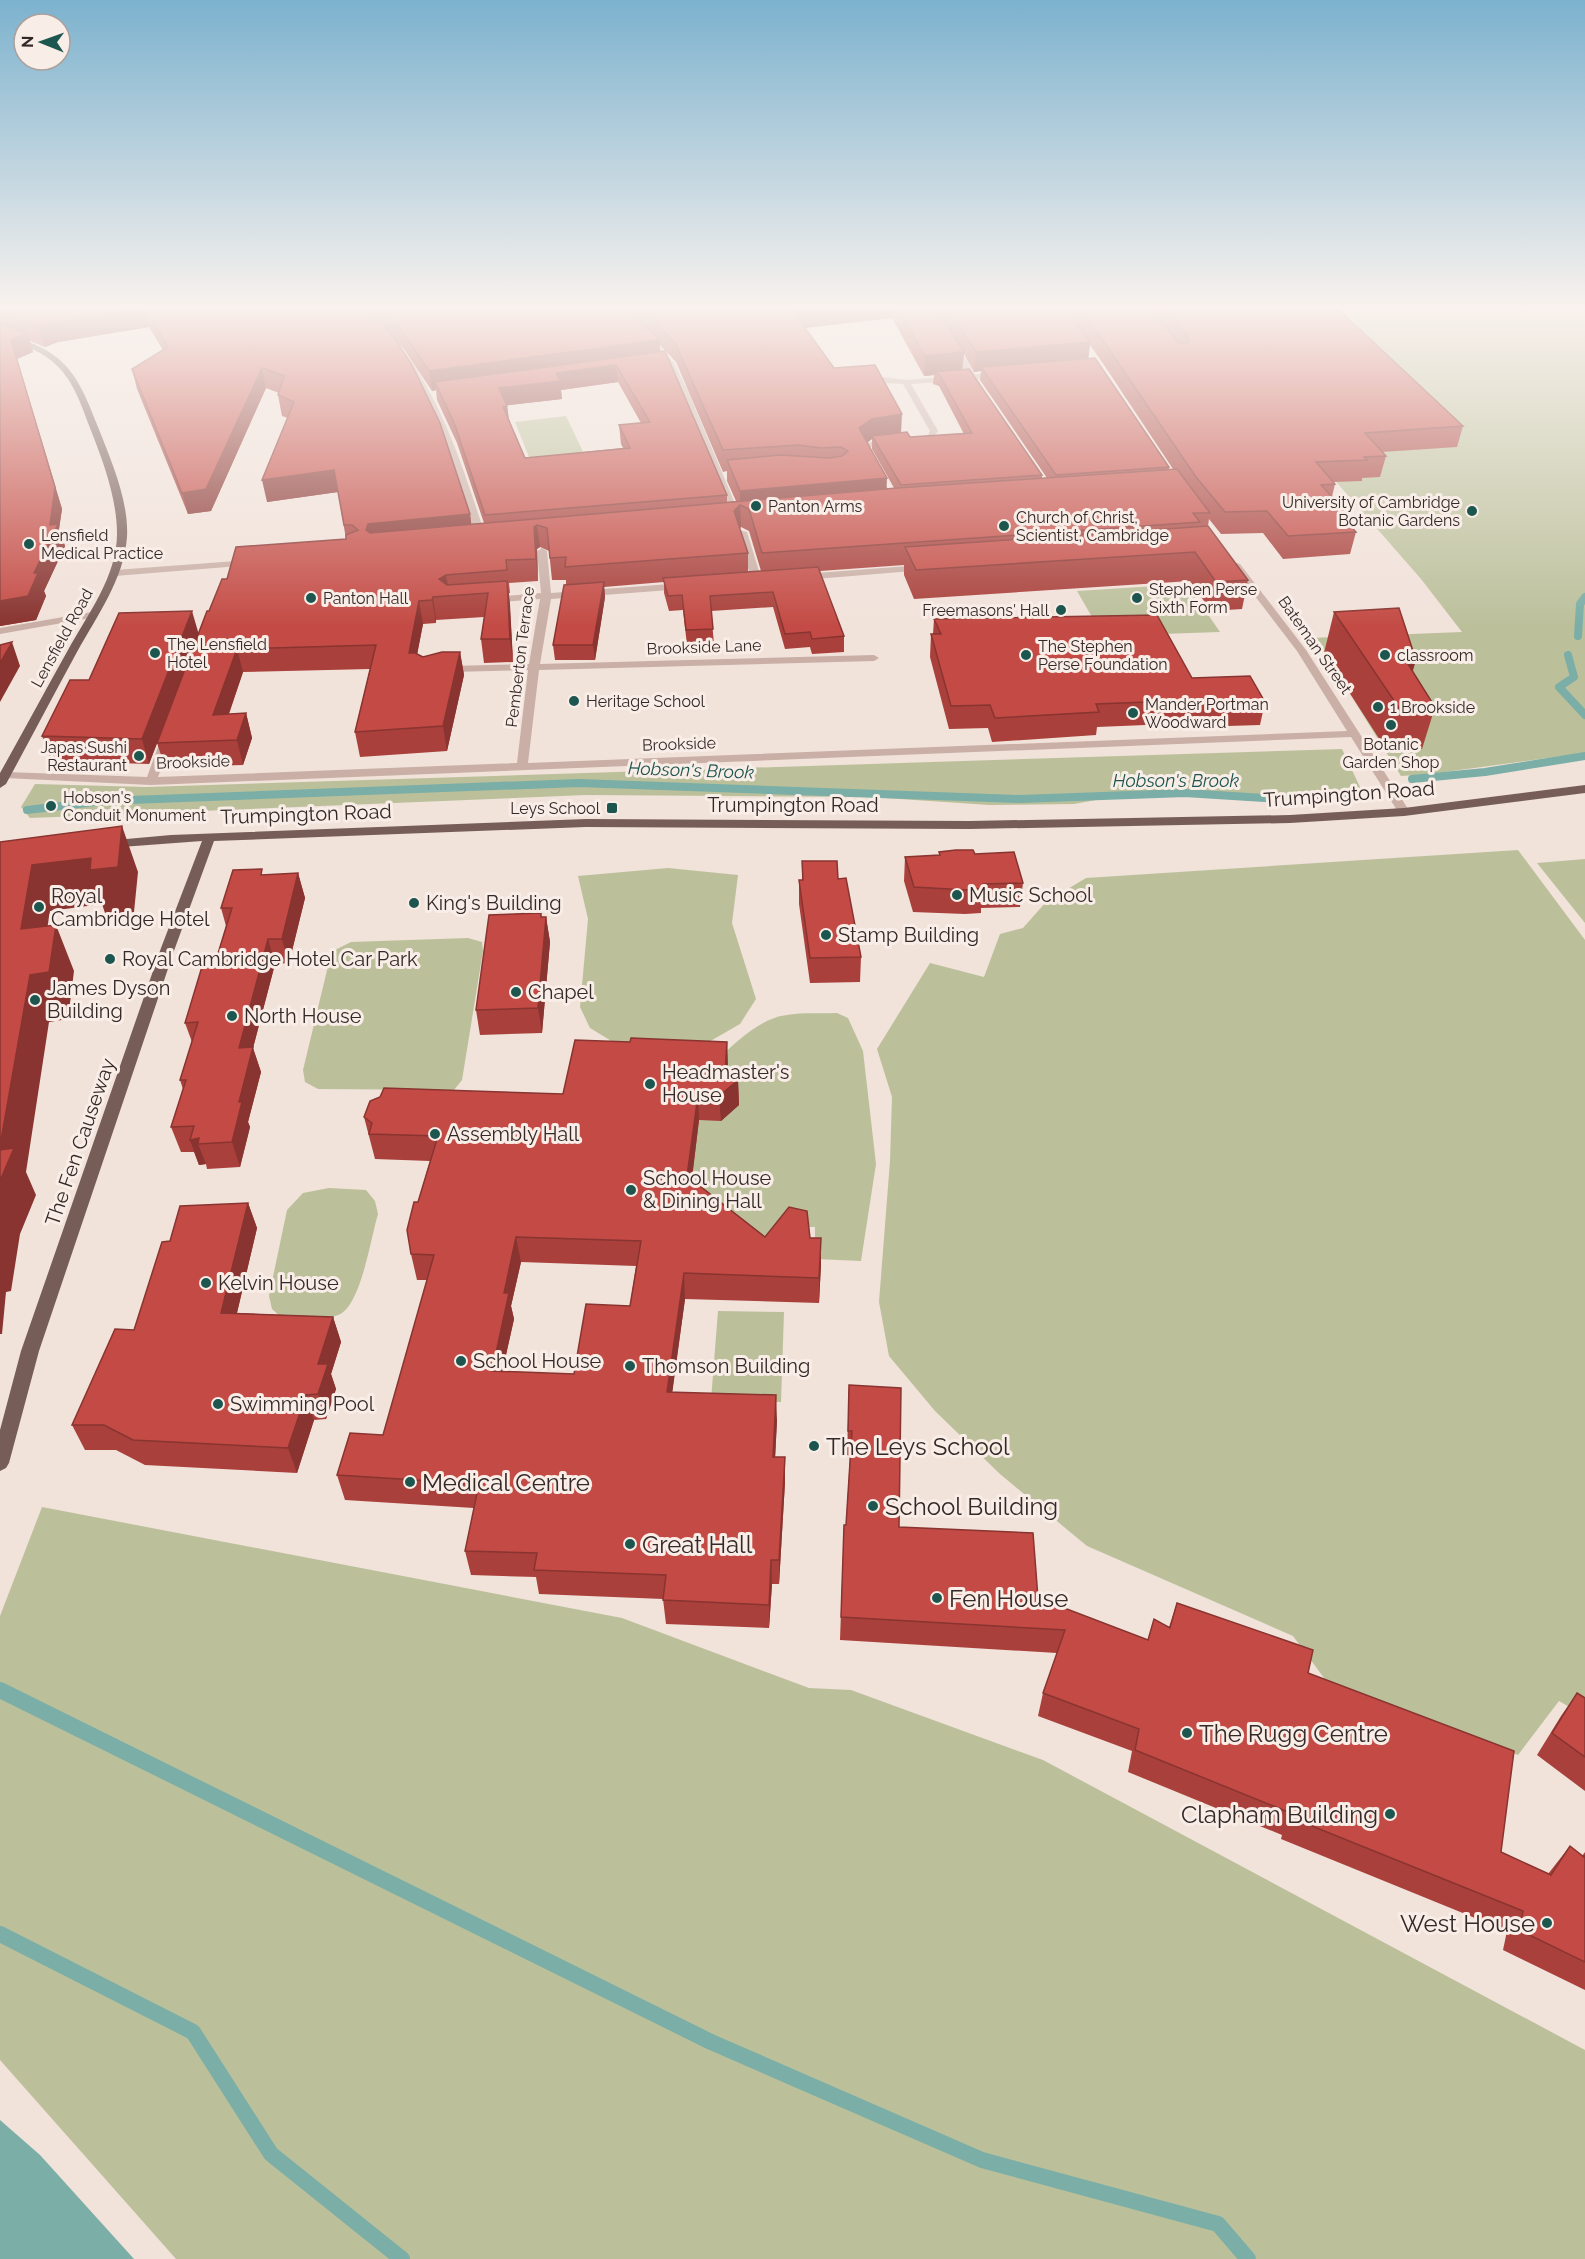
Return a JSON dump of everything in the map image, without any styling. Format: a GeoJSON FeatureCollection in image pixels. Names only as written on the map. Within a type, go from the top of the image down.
{"type":"FeatureCollection","features":[{"type":"Feature","properties":{"kind":"main road","name":"Lensfield Road"},"geometry":{"type":"LineString","coordinates":[[2,779],[115,573],[121,548],[122,530],[119,512],[102,447],[88,414]]}},
{"type":"Feature","properties":{"kind":"main road","name":"Trumpington Road"},"geometry":{"type":"LineString","coordinates":[[92,845],[586,823],[981,825],[1290,819],[1404,812],[1585,789]]}},
{"type":"Feature","properties":{"kind":"main road","name":"The Fen Causeway"},"geometry":{"type":"LineString","coordinates":[[0,1463],[34,1341],[168,948],[209,838]]}},
{"type":"Feature","properties":{"kind":"street"},"geometry":{"type":"LineString","coordinates":[[437,414],[463,479],[482,541]]}},
{"type":"Feature","properties":{"kind":"street"},"geometry":{"type":"LineString","coordinates":[[693,414],[736,518]]}},
{"type":"Feature","properties":{"kind":"street"},"geometry":{"type":"LineString","coordinates":[[876,470],[865,449],[867,445],[873,442],[932,437],[934,431],[925,414]]}},
{"type":"Feature","properties":{"kind":"street"},"geometry":{"type":"LineString","coordinates":[[718,477],[729,477]]}},
{"type":"Feature","properties":{"kind":"street"},"geometry":{"type":"LineString","coordinates":[[724,519],[747,517]]}},
{"type":"Feature","properties":{"kind":"street"},"geometry":{"type":"LineString","coordinates":[[742,532],[762,580],[746,582]]}},
{"type":"Feature","properties":{"kind":"street"},"geometry":{"type":"LineString","coordinates":[[470,542],[494,539]]}},
{"type":"Feature","properties":{"kind":"street","name":"Pemberton Terrace"},"geometry":{"type":"LineString","coordinates":[[522,767],[534,667],[546,596],[542,551]]}},
{"type":"Feature","properties":{"kind":"street","name":"Bateman Street"},"geometry":{"type":"LineString","coordinates":[[1230,557],[1301,650],[1404,812]]}},
{"type":"Feature","properties":{"kind":"street"},"geometry":{"type":"LineString","coordinates":[[115,573],[231,570],[265,561]]}},
{"type":"Feature","properties":{"kind":"street"},"geometry":{"type":"LineString","coordinates":[[796,578],[931,567]]}},
{"type":"Feature","properties":{"kind":"street"},"geometry":{"type":"LineString","coordinates":[[482,601],[699,585]]}},
{"type":"Feature","properties":{"kind":"street"},"geometry":{"type":"LineString","coordinates":[[0,631],[92,615]]}},
{"type":"Feature","properties":{"kind":"street","name":"Brookside Lane"},"geometry":{"type":"LineString","coordinates":[[434,674],[451,669],[874,658]]}},
{"type":"Feature","properties":{"kind":"street"},"geometry":{"type":"LineString","coordinates":[[151,781],[172,726]]}},
{"type":"Feature","properties":{"kind":"street","name":"Brookside"},"geometry":{"type":"LineString","coordinates":[[2,779],[151,781],[1354,734]]}},
{"type":"Feature","properties":{"kind":"green space","name":"University of Cambridge Botanic Gardens"},"geometry":{"type":"Polygon","coordinates":[[[1277,414],[1585,414],[1585,753],[1401,776],[1322,649],[1311,638],[1462,632],[1421,579],[1277,414]]]}},
{"type":"Feature","properties":{"kind":"green space"},"geometry":{"type":"Polygon","coordinates":[[[566,416],[585,456],[531,462],[515,422],[566,416]]]}},
{"type":"Feature","properties":{"kind":"green space"},"geometry":{"type":"Polygon","coordinates":[[[1187,584],[1220,632],[1103,636],[1077,591],[1187,584]]]}},
{"type":"Feature","properties":{"kind":"green space"},"geometry":{"type":"Polygon","coordinates":[[[1342,749],[1361,789],[1350,799],[1173,791],[1123,795],[1074,804],[989,805],[870,797],[586,795],[30,818],[21,807],[35,784],[146,787],[1342,749]]]}},
{"type":"Feature","properties":{"kind":"green space"},"geometry":{"type":"Polygon","coordinates":[[[1518,850],[1585,940],[1585,1716],[1559,1701],[1518,1755],[1327,1682],[1293,1636],[1087,1546],[1000,1474],[935,1411],[889,1356],[879,1302],[890,1161],[892,1097],[877,1049],[930,963],[984,977],[1000,934],[1023,928],[1046,902],[1086,878],[1518,850]]]}},
{"type":"Feature","properties":{"kind":"green space"},"geometry":{"type":"Polygon","coordinates":[[[1585,859],[1585,923],[1537,863],[1585,859]]]}},
{"type":"Feature","properties":{"kind":"green space"},"geometry":{"type":"Polygon","coordinates":[[[668,868],[738,875],[732,923],[756,999],[740,1024],[700,1047],[613,1042],[590,1028],[580,1007],[588,919],[578,876],[668,868]]]}},
{"type":"Feature","properties":{"kind":"green space"},"geometry":{"type":"Polygon","coordinates":[[[468,938],[482,942],[483,951],[462,1080],[454,1090],[318,1089],[305,1082],[303,1070],[329,962],[335,950],[351,942],[468,938]]]}},
{"type":"Feature","properties":{"kind":"green space"},"geometry":{"type":"Polygon","coordinates":[[[837,1013],[848,1018],[863,1051],[876,1164],[861,1261],[815,1259],[815,1227],[775,1226],[770,1256],[708,1217],[664,1119],[718,1059],[750,1031],[766,1021],[788,1015],[837,1013]]]}},
{"type":"Feature","properties":{"kind":"green space"},"geometry":{"type":"Polygon","coordinates":[[[329,1188],[366,1190],[375,1201],[378,1214],[360,1282],[349,1306],[337,1316],[314,1319],[282,1318],[272,1309],[269,1296],[287,1210],[303,1193],[329,1188]]]}},
{"type":"Feature","properties":{"kind":"green space"},"geometry":{"type":"Polygon","coordinates":[[[718,1311],[784,1312],[781,1402],[711,1400],[718,1311]]]}},
{"type":"Feature","properties":{"kind":"green space"},"geometry":{"type":"Polygon","coordinates":[[[42,1507],[622,1618],[809,1688],[851,1690],[1043,1760],[1585,2050],[1585,2259],[176,2259],[0,2060],[0,1616],[42,1507]]]}},
{"type":"Feature","properties":{"kind":"water"},"geometry":{"type":"Polygon","coordinates":[[[0,2120],[40,2155],[134,2259],[0,2259],[0,2120]]]}},
{"type":"Feature","properties":{"kind":"building"},"geometry":{"type":"Polygon","coordinates":[[[0,414],[33,414],[55,487],[50,525],[58,524],[34,573],[38,573],[28,596],[0,601],[0,414]]]}},
{"type":"Feature","properties":{"kind":"building"},"geometry":{"type":"Polygon","coordinates":[[[150,414],[241,414],[206,489],[182,493],[150,414]]]}},
{"type":"Feature","properties":{"kind":"building"},"geometry":{"type":"Polygon","coordinates":[[[289,414],[436,414],[470,514],[368,524],[366,530],[370,533],[897,488],[1177,469],[1210,513],[1193,513],[1200,522],[762,553],[749,509],[740,505],[734,511],[748,553],[565,567],[566,557],[550,558],[547,528],[537,525],[534,527],[536,559],[506,560],[507,570],[446,575],[439,579],[447,585],[507,581],[510,639],[481,639],[488,593],[433,597],[432,600],[419,601],[409,653],[423,657],[442,652],[460,652],[443,726],[355,732],[376,645],[237,649],[213,715],[246,713],[237,740],[157,743],[207,611],[209,611],[222,579],[227,579],[236,547],[346,539],[346,535],[358,530],[352,525],[344,525],[334,470],[262,480],[289,414]]]}},
{"type":"Feature","properties":{"kind":"building"},"geometry":{"type":"Polygon","coordinates":[[[450,414],[506,414],[525,458],[630,448],[619,425],[650,422],[645,414],[692,414],[727,495],[485,515],[450,414]]]}},
{"type":"Feature","properties":{"kind":"building"},"geometry":{"type":"Polygon","coordinates":[[[707,414],[899,414],[872,419],[859,428],[887,478],[740,491],[727,460],[780,455],[829,458],[842,456],[848,451],[841,447],[821,448],[798,445],[723,450],[707,414]]]}},
{"type":"Feature","properties":{"kind":"building"},"geometry":{"type":"Polygon","coordinates":[[[962,414],[1000,414],[1042,475],[901,485],[872,436],[907,432],[910,437],[972,433],[962,414]]]}},
{"type":"Feature","properties":{"kind":"building"},"geometry":{"type":"Polygon","coordinates":[[[1014,414],[1133,414],[1169,467],[1056,475],[1014,414]]]}},
{"type":"Feature","properties":{"kind":"building"},"geometry":{"type":"Polygon","coordinates":[[[1153,414],[1451,414],[1463,426],[1365,433],[1386,456],[1364,457],[1367,460],[1316,462],[1335,484],[1321,485],[1352,519],[1345,520],[1356,532],[1288,536],[1267,511],[1225,512],[1196,477],[1153,414]]]}},
{"type":"Feature","properties":{"kind":"building"},"geometry":{"type":"Polygon","coordinates":[[[1208,526],[1248,580],[1216,582],[1195,552],[916,570],[905,547],[1208,526]]]}},
{"type":"Feature","properties":{"kind":"building"},"geometry":{"type":"Polygon","coordinates":[[[818,567],[844,636],[812,639],[810,632],[785,634],[773,592],[710,596],[713,629],[686,630],[682,595],[668,596],[663,578],[818,567]]]}},
{"type":"Feature","properties":{"kind":"building"},"geometry":{"type":"Polygon","coordinates":[[[604,582],[593,645],[553,645],[564,585],[604,582]]]}},
{"type":"Feature","properties":{"kind":"building"},"geometry":{"type":"Polygon","coordinates":[[[1399,608],[1416,660],[1408,664],[1435,707],[1399,708],[1334,612],[1399,608]]]}},
{"type":"Feature","properties":{"kind":"building"},"geometry":{"type":"Polygon","coordinates":[[[192,611],[142,739],[42,736],[70,680],[89,680],[119,613],[192,611]]]}},
{"type":"Feature","properties":{"kind":"building"},"geometry":{"type":"Polygon","coordinates":[[[1157,615],[1192,678],[1250,676],[1265,702],[1201,704],[1199,700],[1096,704],[1099,712],[995,718],[990,705],[951,706],[931,634],[941,634],[934,619],[1157,615]]]}},
{"type":"Feature","properties":{"kind":"building"},"geometry":{"type":"Polygon","coordinates":[[[12,642],[0,663],[0,645],[12,642]]]}},
{"type":"Feature","properties":{"kind":"building"},"geometry":{"type":"Polygon","coordinates":[[[122,826],[118,867],[90,870],[91,858],[32,865],[21,929],[56,925],[49,972],[30,975],[0,1146],[0,842],[122,826]]]}},
{"type":"Feature","properties":{"kind":"building"},"geometry":{"type":"Polygon","coordinates":[[[973,850],[975,854],[1014,852],[1023,883],[983,884],[983,888],[967,890],[914,887],[905,857],[940,855],[939,852],[973,850]]]}},
{"type":"Feature","properties":{"kind":"building"},"geometry":{"type":"Polygon","coordinates":[[[802,861],[837,861],[838,879],[846,878],[861,957],[810,958],[799,880],[803,880],[802,861]]]}},
{"type":"Feature","properties":{"kind":"building"},"geometry":{"type":"Polygon","coordinates":[[[262,869],[261,875],[298,873],[282,939],[268,939],[239,1048],[253,1047],[232,1142],[198,1144],[199,1138],[190,1140],[194,1126],[171,1127],[186,1080],[180,1080],[198,1022],[185,1023],[204,960],[216,960],[232,908],[221,908],[233,870],[262,869]]]}},
{"type":"Feature","properties":{"kind":"building","name":"Chapel"},"geometry":{"type":"Polygon","coordinates":[[[541,913],[541,917],[546,917],[538,1008],[476,1010],[489,915],[541,913]]]}},
{"type":"Feature","properties":{"kind":"building"},"geometry":{"type":"Polygon","coordinates":[[[631,1038],[727,1042],[725,1071],[738,1080],[719,1096],[698,1095],[687,1176],[765,1237],[789,1207],[807,1211],[810,1238],[821,1238],[819,1278],[684,1273],[667,1392],[776,1395],[773,1457],[785,1457],[779,1560],[771,1560],[769,1605],[663,1600],[666,1575],[534,1570],[537,1553],[465,1551],[479,1484],[337,1475],[350,1433],[383,1435],[434,1255],[411,1254],[407,1230],[414,1202],[418,1202],[438,1136],[369,1134],[372,1123],[364,1117],[370,1101],[380,1097],[384,1088],[563,1094],[575,1040],[630,1042],[631,1038]],[[516,1237],[504,1293],[509,1293],[492,1371],[574,1374],[586,1304],[630,1306],[641,1241],[516,1237]]]}},
{"type":"Feature","properties":{"kind":"building"},"geometry":{"type":"Polygon","coordinates":[[[14,1148],[0,1181],[0,1150],[14,1148]]]}},
{"type":"Feature","properties":{"kind":"building"},"geometry":{"type":"Polygon","coordinates":[[[248,1203],[221,1313],[333,1317],[318,1364],[328,1364],[318,1394],[306,1395],[288,1448],[133,1440],[104,1425],[72,1425],[115,1329],[134,1330],[162,1242],[170,1241],[180,1206],[248,1203]]]}},
{"type":"Feature","properties":{"kind":"building"},"geometry":{"type":"Polygon","coordinates":[[[849,1385],[901,1388],[899,1527],[1033,1533],[1038,1598],[1148,1640],[1154,1619],[1170,1628],[1177,1603],[1313,1650],[1308,1673],[1514,1751],[1501,1852],[1551,1875],[1570,1846],[1584,1857],[1585,1855],[1585,1962],[1519,1930],[1523,1911],[1292,1818],[1293,1814],[1135,1750],[1139,1729],[1043,1693],[1065,1630],[841,1617],[844,1525],[846,1525],[852,1431],[848,1431],[849,1385]]]}},
{"type":"Feature","properties":{"kind":"building"},"geometry":{"type":"Polygon","coordinates":[[[1577,1693],[1585,1698],[1585,1757],[1552,1733],[1577,1693]]]}},
{"type":"Feature","properties":{"kind":"waterway"},"geometry":{"type":"LineString","coordinates":[[1578,636],[1580,604],[1585,597]]}},
{"type":"Feature","properties":{"kind":"waterway"},"geometry":{"type":"LineString","coordinates":[[1568,655],[1574,677],[1559,687],[1585,715]]}},
{"type":"Feature","properties":{"kind":"waterway","name":"Hobson's Brook"},"geometry":{"type":"LineString","coordinates":[[1412,779],[1485,772],[1585,756]]}},
{"type":"Feature","properties":{"kind":"waterway","name":"Hobson's Brook"},"geometry":{"type":"LineString","coordinates":[[27,810],[104,801],[579,783],[1020,799],[1185,793],[1280,799],[1354,793]]}},
{"type":"Feature","properties":{"kind":"waterway"},"geometry":{"type":"LineString","coordinates":[[0,1690],[711,2042],[982,2160],[1218,2224],[1248,2259]]}},
{"type":"Feature","properties":{"kind":"waterway"},"geometry":{"type":"LineString","coordinates":[[0,1934],[193,2032],[271,2154],[402,2259]]}},
{"type":"Feature","properties":{"kind":"place","name":"Panton Arms"},"geometry":{"type":"Point","coordinates":[756,506]}},
{"type":"Feature","properties":{"kind":"place","name":"University of Cambridge Botanic Gardens"},"geometry":{"type":"Point","coordinates":[1472,511]}},
{"type":"Feature","properties":{"kind":"place","name":"Church of Christ, Scientist, Cambridge"},"geometry":{"type":"Point","coordinates":[1004,526]}},
{"type":"Feature","properties":{"kind":"place","name":"Lensfield Medical Practice"},"geometry":{"type":"Point","coordinates":[29,544]}},
{"type":"Feature","properties":{"kind":"place","name":"Panton Hall"},"geometry":{"type":"Point","coordinates":[311,598]}},
{"type":"Feature","properties":{"kind":"place","name":"Stephen Perse Sixth Form"},"geometry":{"type":"Point","coordinates":[1137,598]}},
{"type":"Feature","properties":{"kind":"place","name":"Freemasons' Hall"},"geometry":{"type":"Point","coordinates":[1061,610]}},
{"type":"Feature","properties":{"kind":"place","name":"The Lensfield Hotel"},"geometry":{"type":"Point","coordinates":[155,653]}},
{"type":"Feature","properties":{"kind":"place","name":"The Stephen Perse Foundation"},"geometry":{"type":"Point","coordinates":[1026,655]}},
{"type":"Feature","properties":{"kind":"place","name":"classroom"},"geometry":{"type":"Point","coordinates":[1385,655]}},
{"type":"Feature","properties":{"kind":"place","name":"Heritage School"},"geometry":{"type":"Point","coordinates":[574,701]}},
{"type":"Feature","properties":{"kind":"place","name":"1 Brookside"},"geometry":{"type":"Point","coordinates":[1378,707]}},
{"type":"Feature","properties":{"kind":"place","name":"Mander Portman Woodward"},"geometry":{"type":"Point","coordinates":[1133,713]}},
{"type":"Feature","properties":{"kind":"place","name":"Botanic Garden Shop"},"geometry":{"type":"Point","coordinates":[1391,725]}},
{"type":"Feature","properties":{"kind":"place","name":"Japas Sushi Restaurant"},"geometry":{"type":"Point","coordinates":[139,756]}},
{"type":"Feature","properties":{"kind":"place","name":"Hobson's Conduit Monument"},"geometry":{"type":"Point","coordinates":[51,806]}},
{"type":"Feature","properties":{"kind":"place","name":"Leys School"},"geometry":{"type":"Point","coordinates":[612,808]}},
{"type":"Feature","properties":{"kind":"place","name":"Music School"},"geometry":{"type":"Point","coordinates":[957,895]}},
{"type":"Feature","properties":{"kind":"place","name":"King's Building"},"geometry":{"type":"Point","coordinates":[414,903]}},
{"type":"Feature","properties":{"kind":"place","name":"Royal Cambridge Hotel"},"geometry":{"type":"Point","coordinates":[39,907]}},
{"type":"Feature","properties":{"kind":"place","name":"Stamp Building"},"geometry":{"type":"Point","coordinates":[826,935]}},
{"type":"Feature","properties":{"kind":"place","name":"Royal Cambridge Hotel Car Park"},"geometry":{"type":"Point","coordinates":[110,959]}},
{"type":"Feature","properties":{"kind":"place","name":"Chapel"},"geometry":{"type":"Point","coordinates":[516,992]}},
{"type":"Feature","properties":{"kind":"place","name":"James Dyson Building"},"geometry":{"type":"Point","coordinates":[35,1000]}},
{"type":"Feature","properties":{"kind":"place","name":"North House"},"geometry":{"type":"Point","coordinates":[232,1016]}},
{"type":"Feature","properties":{"kind":"place","name":"Headmaster's House"},"geometry":{"type":"Point","coordinates":[650,1084]}},
{"type":"Feature","properties":{"kind":"place","name":"Assembly Hall"},"geometry":{"type":"Point","coordinates":[435,1134]}},
{"type":"Feature","properties":{"kind":"place","name":"School House & Dining Hall"},"geometry":{"type":"Point","coordinates":[631,1190]}},
{"type":"Feature","properties":{"kind":"place","name":"Kelvin House"},"geometry":{"type":"Point","coordinates":[206,1283]}},
{"type":"Feature","properties":{"kind":"place","name":"School House"},"geometry":{"type":"Point","coordinates":[461,1361]}},
{"type":"Feature","properties":{"kind":"place","name":"Thomson Building"},"geometry":{"type":"Point","coordinates":[630,1366]}},
{"type":"Feature","properties":{"kind":"place","name":"Swimming Pool"},"geometry":{"type":"Point","coordinates":[218,1404]}},
{"type":"Feature","properties":{"kind":"place","name":"The Leys School"},"geometry":{"type":"Point","coordinates":[814,1446]}},
{"type":"Feature","properties":{"kind":"place","name":"Medical Centre"},"geometry":{"type":"Point","coordinates":[410,1482]}},
{"type":"Feature","properties":{"kind":"place","name":"School Building"},"geometry":{"type":"Point","coordinates":[873,1506]}},
{"type":"Feature","properties":{"kind":"place","name":"Great Hall"},"geometry":{"type":"Point","coordinates":[630,1544]}},
{"type":"Feature","properties":{"kind":"place","name":"Fen House"},"geometry":{"type":"Point","coordinates":[937,1598]}},
{"type":"Feature","properties":{"kind":"place","name":"The Rugg Centre"},"geometry":{"type":"Point","coordinates":[1187,1733]}},
{"type":"Feature","properties":{"kind":"place","name":"Clapham Building"},"geometry":{"type":"Point","coordinates":[1390,1814]}},
{"type":"Feature","properties":{"kind":"place","name":"West House"},"geometry":{"type":"Point","coordinates":[1547,1923]}}]}
